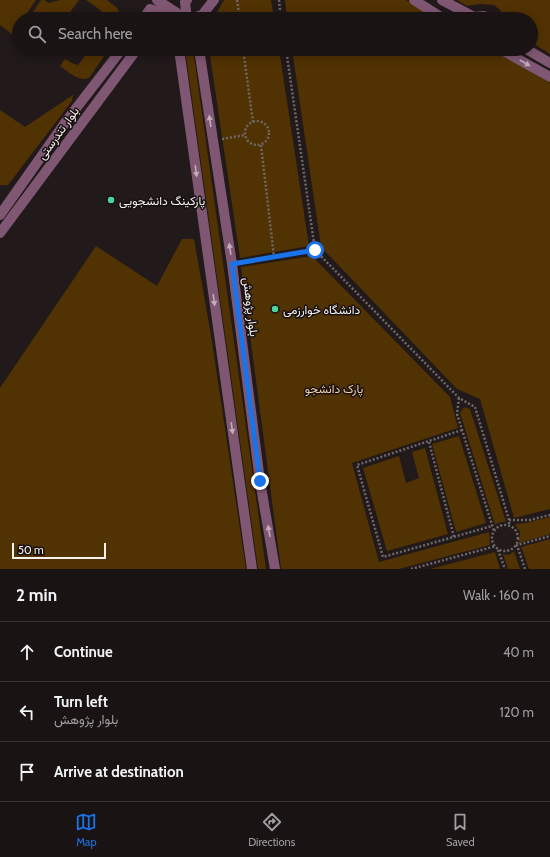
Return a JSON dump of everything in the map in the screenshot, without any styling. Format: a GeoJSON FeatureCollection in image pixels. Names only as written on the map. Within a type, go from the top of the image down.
{"type":"FeatureCollection","features":[{"type":"Feature","properties":{"kind":"lane"},"geometry":{"type":"LineString","coordinates":[[157,0],[176,12]]}},
{"type":"Feature","properties":{"kind":"lane"},"geometry":{"type":"LineString","coordinates":[[186,12],[185,2],[187,0]]}},
{"type":"Feature","properties":{"kind":"lane"},"geometry":{"type":"LineString","coordinates":[[204,12],[214,0]]}},
{"type":"Feature","properties":{"kind":"lane"},"geometry":{"type":"LineString","coordinates":[[414,0],[433,12]]}},
{"type":"Feature","properties":{"kind":"lane"},"geometry":{"type":"LineString","coordinates":[[442,0],[463,12]]}},
{"type":"Feature","properties":{"kind":"lane"},"geometry":{"type":"LineString","coordinates":[[148,12],[150,9],[161,12]]}},
{"type":"Feature","properties":{"kind":"lane","name":"بلوار تندرستی"},"geometry":{"type":"LineString","coordinates":[[0,215],[67,120],[117,56]]}},
{"type":"Feature","properties":{"kind":"lane","name":"بلوار تندرستی"},"geometry":{"type":"LineString","coordinates":[[0,233],[132,56]]}},
{"type":"Feature","properties":{"kind":"lane"},"geometry":{"type":"LineString","coordinates":[[180,56],[252,569]]}},
{"type":"Feature","properties":{"kind":"lane","name":"بلوار پژوهش"},"geometry":{"type":"LineString","coordinates":[[200,56],[232,264],[260,481],[275,569]]}},
{"type":"Feature","properties":{"kind":"lane"},"geometry":{"type":"LineString","coordinates":[[512,56],[550,78]]}},
{"type":"Feature","properties":{"kind":"lane"},"geometry":{"type":"LineString","coordinates":[[538,56],[550,63]]}},
{"type":"Feature","properties":{"kind":"path"},"geometry":{"type":"LineString","coordinates":[[237,0],[239,12]]}},
{"type":"Feature","properties":{"kind":"path"},"geometry":{"type":"LineString","coordinates":[[279,0],[280,12]]}},
{"type":"Feature","properties":{"kind":"path"},"geometry":{"type":"LineString","coordinates":[[244,56],[253,122]]}},
{"type":"Feature","properties":{"kind":"path"},"geometry":{"type":"LineString","coordinates":[[287,56],[315,250],[458,398],[475,407],[509,520],[509,526]]}},
{"type":"Feature","properties":{"kind":"path"},"geometry":{"type":"LineString","coordinates":[[253,122],[262,122],[268,129],[268,138],[261,144],[252,144],[248,141],[245,135],[246,128],[253,122]]}},
{"type":"Feature","properties":{"kind":"path"},"geometry":{"type":"LineString","coordinates":[[222,139],[245,135]]}},
{"type":"Feature","properties":{"kind":"path"},"geometry":{"type":"LineString","coordinates":[[261,144],[274,257]]}},
{"type":"Feature","properties":{"kind":"path"},"geometry":{"type":"LineString","coordinates":[[232,264],[315,250]]}},
{"type":"Feature","properties":{"kind":"path"},"geometry":{"type":"LineString","coordinates":[[458,398],[457,414],[494,531],[492,541],[498,550],[505,569]]}},
{"type":"Feature","properties":{"kind":"path"},"geometry":{"type":"LineString","coordinates":[[462,430],[357,465],[383,557],[492,526]]}},
{"type":"Feature","properties":{"kind":"path"},"geometry":{"type":"LineString","coordinates":[[429,442],[454,537]]}},
{"type":"Feature","properties":{"kind":"path"},"geometry":{"type":"LineString","coordinates":[[509,520],[530,520],[550,515]]}},
{"type":"Feature","properties":{"kind":"path"},"geometry":{"type":"LineString","coordinates":[[494,531],[502,525],[512,526],[518,535],[517,545],[525,569]]}},
{"type":"Feature","properties":{"kind":"path"},"geometry":{"type":"LineString","coordinates":[[498,550],[509,551],[517,545],[550,536]]}},
{"type":"Feature","properties":{"kind":"path"},"geometry":{"type":"LineString","coordinates":[[411,569],[496,546]]}},
{"type":"Feature","properties":{"kind":"green space"},"geometry":{"type":"Polygon","coordinates":[[[0,0],[36,0],[28,12],[12,12],[12,34],[0,25],[0,0]]]}},
{"type":"Feature","properties":{"kind":"green space"},"geometry":{"type":"Polygon","coordinates":[[[41,0],[49,3],[60,0],[79,0],[70,12],[33,12],[41,0]]]}},
{"type":"Feature","properties":{"kind":"green space"},"geometry":{"type":"Polygon","coordinates":[[[86,0],[107,0],[117,8],[119,12],[102,12],[86,0]]]}},
{"type":"Feature","properties":{"kind":"green space"},"geometry":{"type":"Polygon","coordinates":[[[224,0],[271,0],[273,12],[217,12],[224,0]]]}},
{"type":"Feature","properties":{"kind":"green space"},"geometry":{"type":"Polygon","coordinates":[[[285,0],[406,0],[427,12],[286,12],[285,0]]]}},
{"type":"Feature","properties":{"kind":"green space"},"geometry":{"type":"Polygon","coordinates":[[[457,0],[550,0],[550,54],[538,46],[538,12],[501,12],[494,5],[479,4],[467,6],[457,0]]]}},
{"type":"Feature","properties":{"kind":"green space"},"geometry":{"type":"Polygon","coordinates":[[[85,56],[104,56],[89,78],[85,79],[77,78],[60,66],[65,59],[78,65],[85,56]]]}},
{"type":"Feature","properties":{"kind":"green space"},"geometry":{"type":"Polygon","coordinates":[[[186,56],[194,56],[266,569],[258,569],[186,56]]]}},
{"type":"Feature","properties":{"kind":"green space"},"geometry":{"type":"Polygon","coordinates":[[[210,56],[280,56],[309,246],[240,258],[210,56]]]}},
{"type":"Feature","properties":{"kind":"green space"},"geometry":{"type":"Polygon","coordinates":[[[293,56],[504,56],[550,83],[550,509],[514,518],[480,399],[457,389],[321,247],[293,56]]]}},
{"type":"Feature","properties":{"kind":"green space"},"geometry":{"type":"Polygon","coordinates":[[[73,95],[72,101],[8,185],[0,185],[0,110],[25,127],[73,95]]]}},
{"type":"Feature","properties":{"kind":"green space"},"geometry":{"type":"Polygon","coordinates":[[[182,239],[194,239],[211,335],[246,569],[0,569],[0,388],[96,246],[157,286],[182,239]]]}},
{"type":"Feature","properties":{"kind":"green space","name":"پارک دانشجو"},"geometry":{"type":"Polygon","coordinates":[[[312,256],[450,397],[458,428],[352,463],[379,562],[489,532],[490,545],[399,569],[281,569],[241,267],[312,256]]]}},
{"type":"Feature","properties":{"kind":"green space"},"geometry":{"type":"Polygon","coordinates":[[[464,407],[470,409],[506,522],[500,522],[495,525],[460,413],[464,407]]]}},
{"type":"Feature","properties":{"kind":"green space"},"geometry":{"type":"Polygon","coordinates":[[[459,436],[486,523],[456,532],[432,444],[459,436]]]}},
{"type":"Feature","properties":{"kind":"green space"},"geometry":{"type":"Polygon","coordinates":[[[425,448],[448,534],[387,551],[363,468],[399,456],[406,483],[419,478],[412,452],[425,448]]]}},
{"type":"Feature","properties":{"kind":"green space"},"geometry":{"type":"Polygon","coordinates":[[[550,517],[550,534],[519,543],[520,532],[515,524],[550,517]]]}},
{"type":"Feature","properties":{"kind":"green space"},"geometry":{"type":"Polygon","coordinates":[[[550,539],[550,569],[529,569],[521,547],[550,539]]]}},
{"type":"Feature","properties":{"kind":"green space"},"geometry":{"type":"Polygon","coordinates":[[[514,551],[520,569],[508,569],[503,554],[509,555],[514,551]]]}},
{"type":"Feature","properties":{"kind":"green space"},"geometry":{"type":"Polygon","coordinates":[[[495,552],[500,569],[430,569],[495,552]]]}},
{"type":"Feature","properties":{"kind":"place","name":"پارکینگ دانشجویی"},"geometry":{"type":"Point","coordinates":[111,200]}},
{"type":"Feature","properties":{"kind":"place","name":"دانشگاه خوارزمی"},"geometry":{"type":"Point","coordinates":[275,309]}},
{"type":"Feature","properties":{"kind":"route"},"geometry":{"type":"LineString","coordinates":[[260,481],[232,264],[315,250]]}}]}
